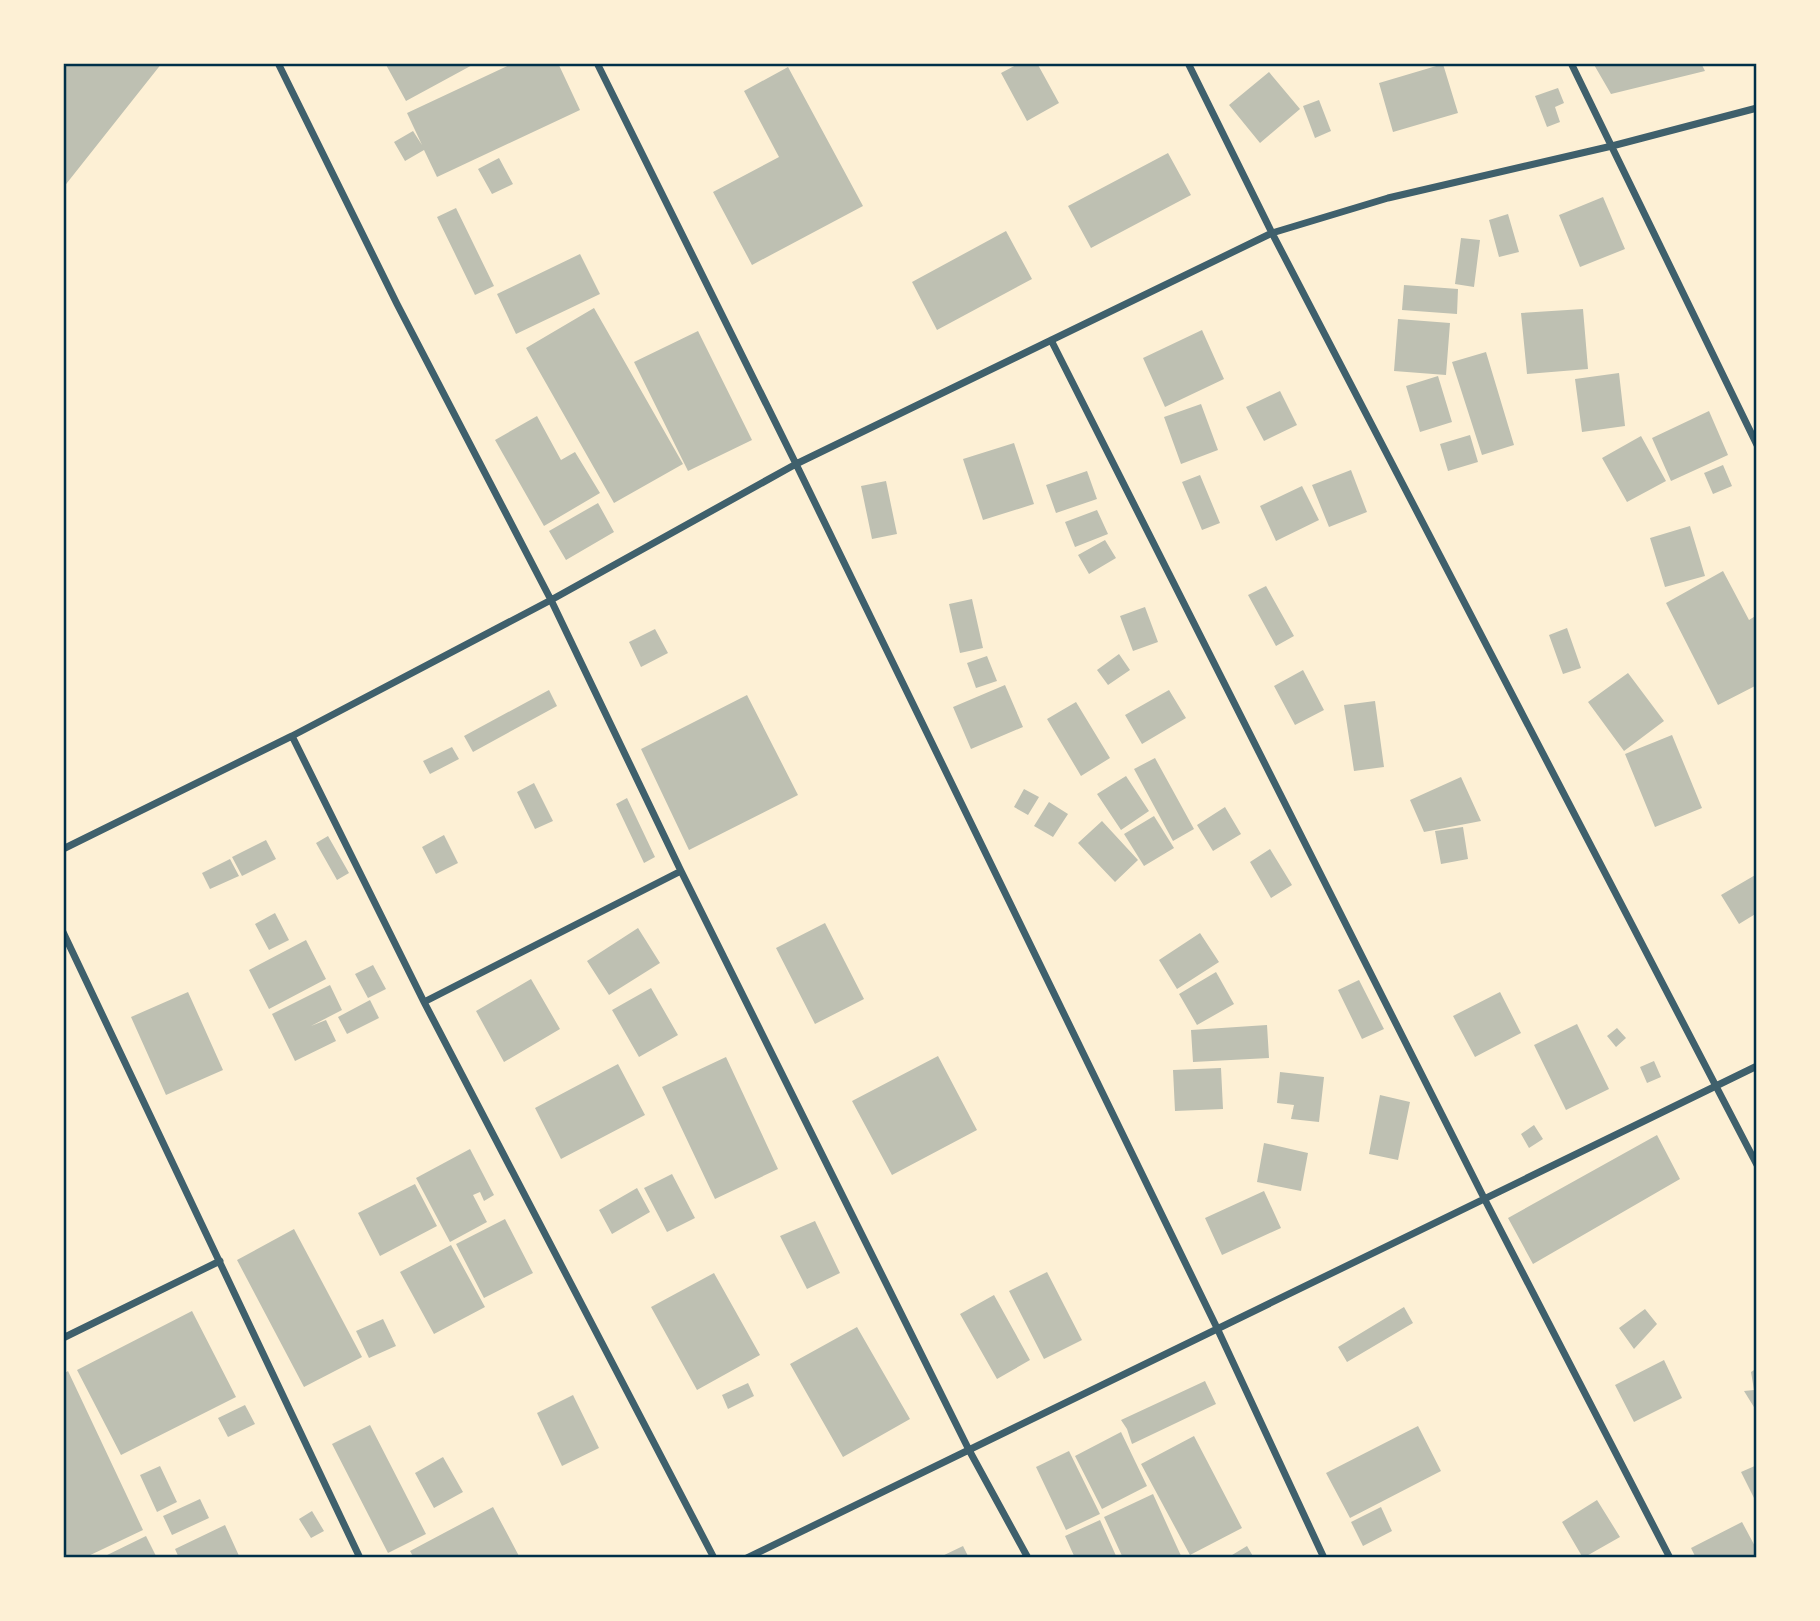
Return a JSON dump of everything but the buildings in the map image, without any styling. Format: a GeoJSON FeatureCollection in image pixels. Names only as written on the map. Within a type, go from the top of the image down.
{"type":"FeatureCollection","features":[{"type":"Feature","properties":{"kind":"street"},"geometry":{"type":"LineString","coordinates":[[278,63],[397,304],[551,600],[681,871],[969,1450],[1028,1558]]}},
{"type":"Feature","properties":{"kind":"street"},"geometry":{"type":"LineString","coordinates":[[597,63],[796,464],[1217,1328],[1324,1558]]}},
{"type":"Feature","properties":{"kind":"street"},"geometry":{"type":"LineString","coordinates":[[1188,63],[1272,233],[1757,1165]]}},
{"type":"Feature","properties":{"kind":"street"},"geometry":{"type":"LineString","coordinates":[[1571,63],[1757,445]]}},
{"type":"Feature","properties":{"kind":"street"},"geometry":{"type":"LineString","coordinates":[[63,849],[292,736],[551,600],[796,464],[1272,233],[1388,198],[1612,146],[1757,108]]}},
{"type":"Feature","properties":{"kind":"street"},"geometry":{"type":"LineString","coordinates":[[1051,340],[1484,1198],[1670,1558]]}},
{"type":"Feature","properties":{"kind":"street"},"geometry":{"type":"LineString","coordinates":[[292,736],[424,1002],[714,1558]]}},
{"type":"Feature","properties":{"kind":"street"},"geometry":{"type":"LineString","coordinates":[[424,1002],[681,871]]}},
{"type":"Feature","properties":{"kind":"street"},"geometry":{"type":"LineString","coordinates":[[63,932],[359,1558]]}},
{"type":"Feature","properties":{"kind":"street"},"geometry":{"type":"LineString","coordinates":[[747,1558],[1757,1066]]}},
{"type":"Feature","properties":{"kind":"street"},"geometry":{"type":"LineString","coordinates":[[63,1338],[220,1261]]}}]}
